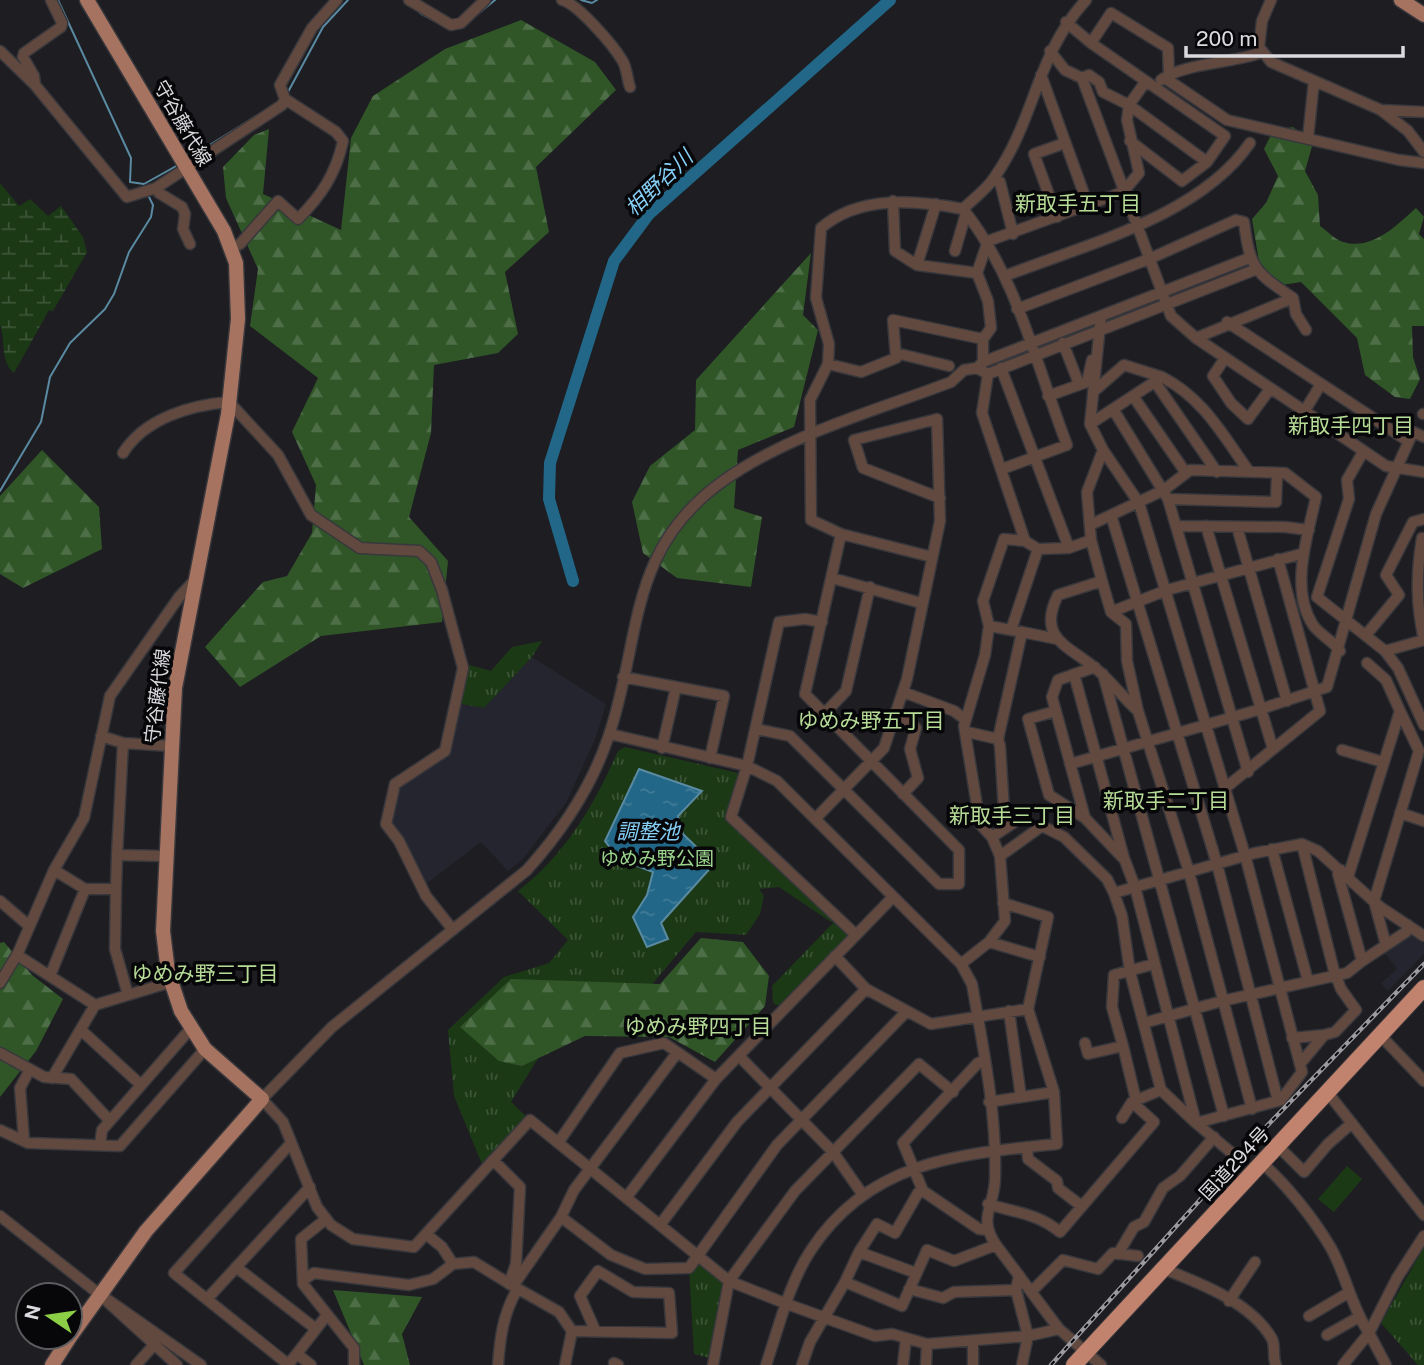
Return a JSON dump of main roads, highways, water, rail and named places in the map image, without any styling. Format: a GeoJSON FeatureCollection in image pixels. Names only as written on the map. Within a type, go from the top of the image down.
{"type":"FeatureCollection","features":[{"type":"Feature","properties":{"kind":"highway","name":"国道294号"},"geometry":{"type":"LineString","coordinates":[[1079,1359],[1424,988]]}},
{"type":"Feature","properties":{"kind":"main road","name":"守谷藤代線"},"geometry":{"type":"LineString","coordinates":[[84,1316],[146,1231],[262,1099],[205,1049],[181,1011],[172,982],[163,931],[175,688],[229,402],[238,319],[237,274],[231,248],[87,0]]}},
{"type":"Feature","properties":{"kind":"main road"},"geometry":{"type":"LineString","coordinates":[[1401,0],[1424,15]]}},
{"type":"Feature","properties":{"kind":"water","name":"調整池"},"geometry":{"type":"Polygon","coordinates":[[[639,769],[702,791],[678,816],[683,834],[714,864],[661,923],[668,939],[647,947],[633,917],[647,895],[653,872],[619,859],[605,841],[639,769]]]}},
{"type":"Feature","properties":{"kind":"waterway"},"geometry":{"type":"LineString","coordinates":[[58,0],[131,158],[130,182],[144,184],[178,165]]}},
{"type":"Feature","properties":{"kind":"waterway"},"geometry":{"type":"LineString","coordinates":[[288,92],[323,27],[348,0]]}},
{"type":"Feature","properties":{"kind":"waterway"},"geometry":{"type":"LineString","coordinates":[[479,13],[495,0]]}},
{"type":"Feature","properties":{"kind":"waterway"},"geometry":{"type":"LineString","coordinates":[[581,0],[592,3],[597,0]]}},
{"type":"Feature","properties":{"kind":"waterway","name":"相野谷川"},"geometry":{"type":"LineString","coordinates":[[573,581],[549,499],[550,463],[614,261],[649,214],[890,0]]}},
{"type":"Feature","properties":{"kind":"waterway"},"geometry":{"type":"LineString","coordinates":[[420,13],[449,29]]}},
{"type":"Feature","properties":{"kind":"waterway"},"geometry":{"type":"LineString","coordinates":[[189,158],[256,116]]}},
{"type":"Feature","properties":{"kind":"waterway"},"geometry":{"type":"LineString","coordinates":[[0,491],[41,422],[50,377],[70,343],[105,309],[114,294],[129,252],[151,217],[153,205],[148,195]]}},
{"type":"Feature","properties":{"kind":"railway"},"geometry":{"type":"LineString","coordinates":[[1051,1365],[1264,1129],[1424,964]]}},
{"type":"Feature","properties":{"kind":"district","name":"新取手五丁目"},"geometry":{"type":"Point","coordinates":[1078,204]}},
{"type":"Feature","properties":{"kind":"district","name":"新取手四丁目"},"geometry":{"type":"Point","coordinates":[1351,426]}},
{"type":"Feature","properties":{"kind":"district","name":"ゆめみ野五丁目"},"geometry":{"type":"Point","coordinates":[871,721]}},
{"type":"Feature","properties":{"kind":"district","name":"新取手二丁目"},"geometry":{"type":"Point","coordinates":[1166,801]}},
{"type":"Feature","properties":{"kind":"district","name":"新取手三丁目"},"geometry":{"type":"Point","coordinates":[1012,816]}},
{"type":"Feature","properties":{"kind":"district","name":"ゆめみ野三丁目"},"geometry":{"type":"Point","coordinates":[205,974]}},
{"type":"Feature","properties":{"kind":"district","name":"ゆめみ野四丁目"},"geometry":{"type":"Point","coordinates":[698,1027]}},
{"type":"Feature","properties":{"kind":"park label","name":"ゆめみ野公園"},"geometry":{"type":"Point","coordinates":[657,858]}}]}
